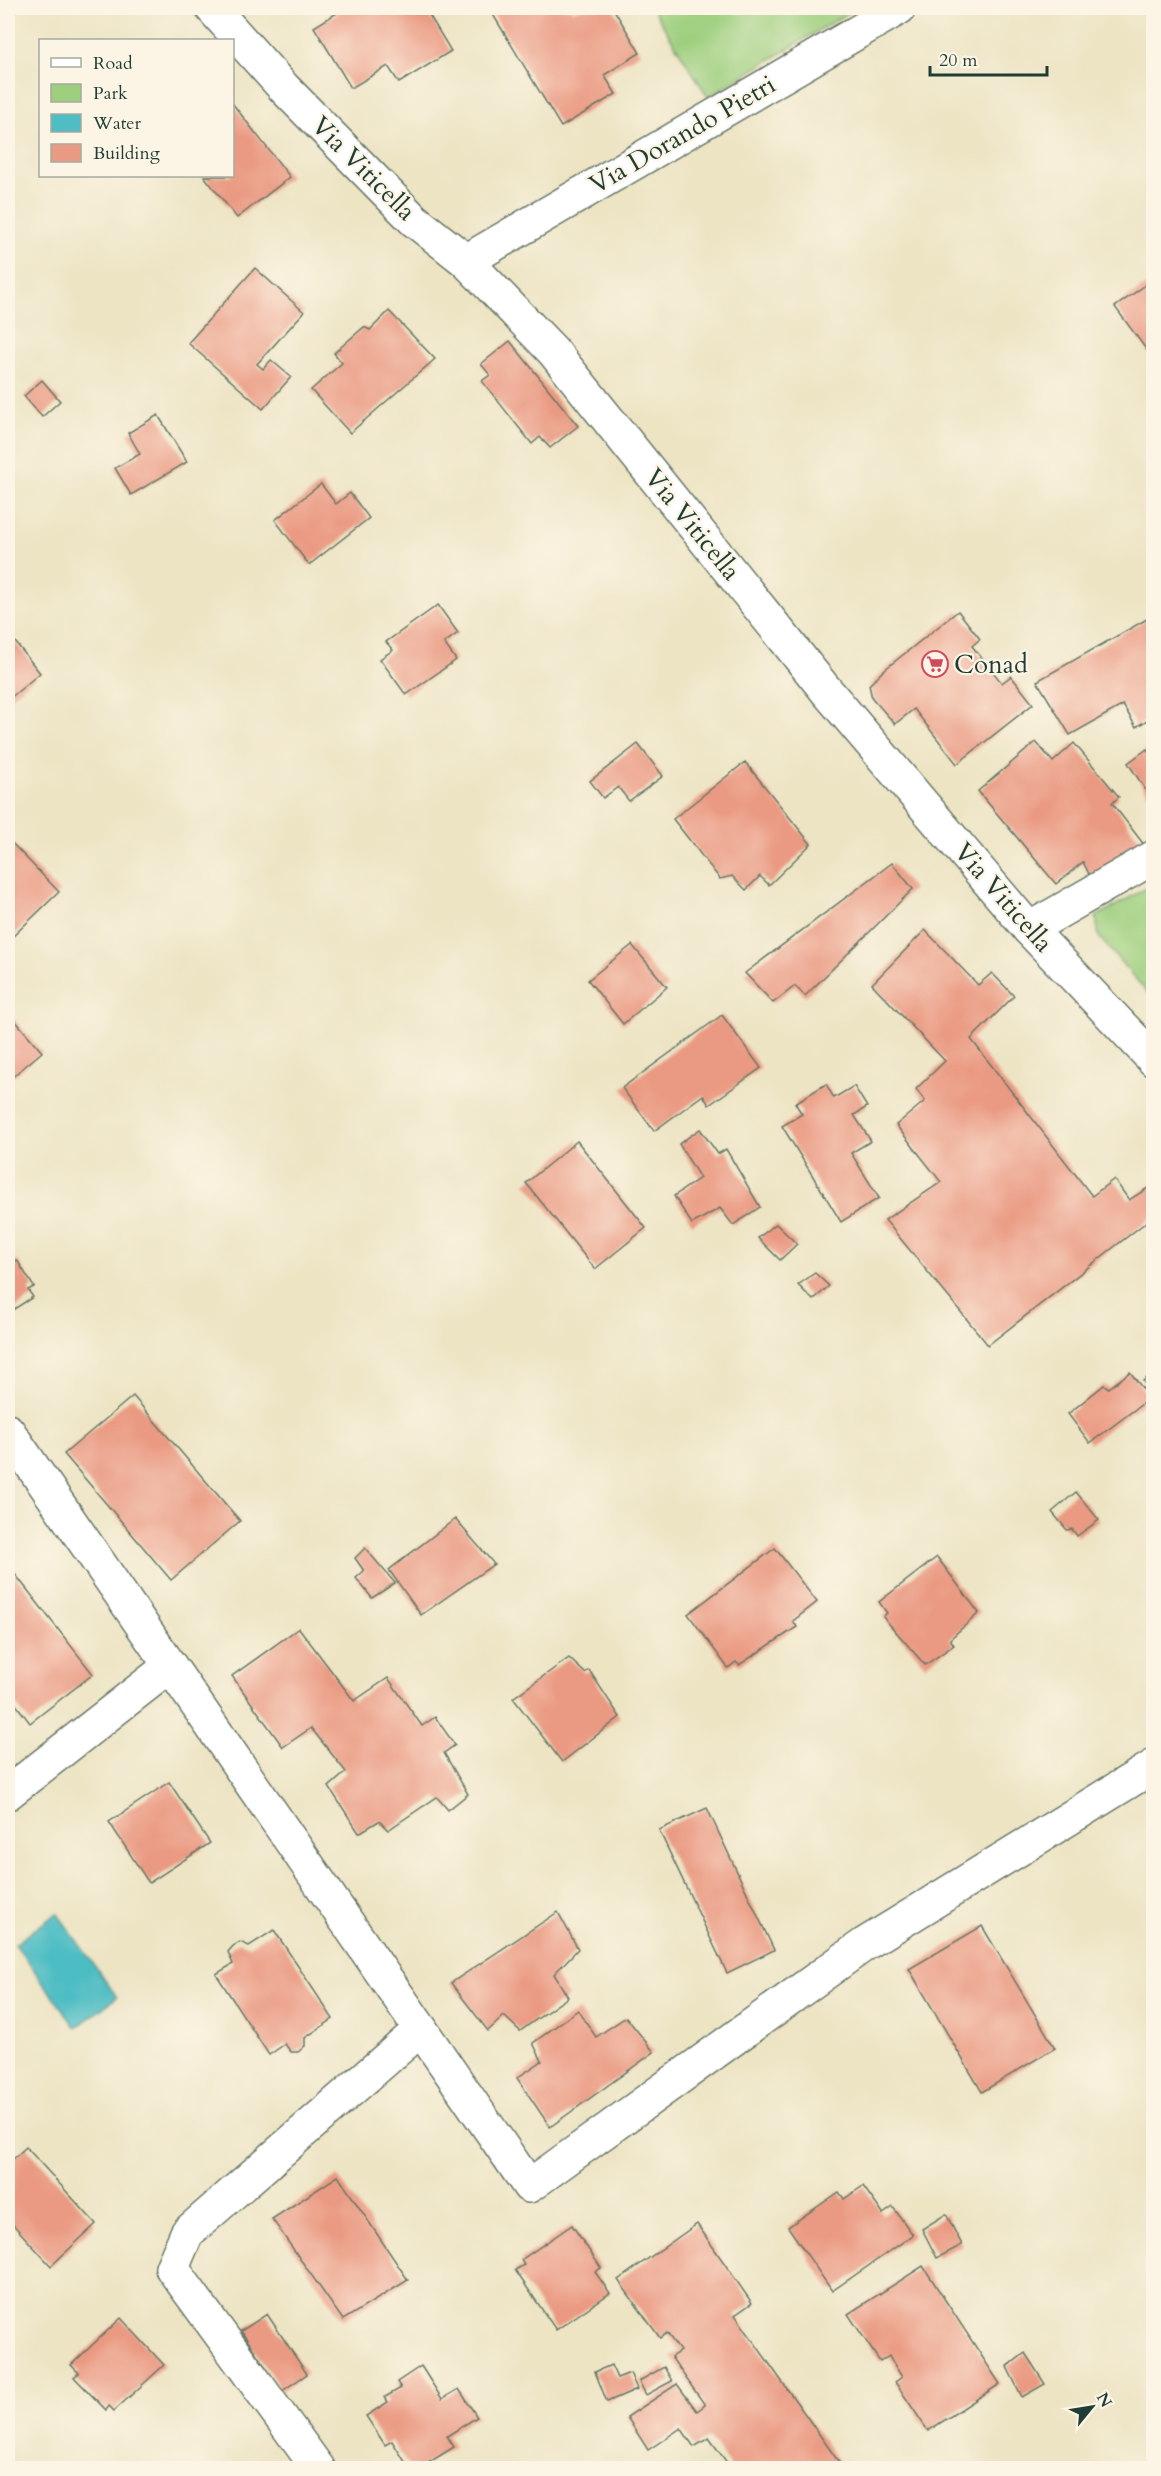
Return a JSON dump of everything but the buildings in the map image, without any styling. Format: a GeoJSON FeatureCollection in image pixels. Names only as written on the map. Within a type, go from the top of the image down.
{"type":"FeatureCollection","features":[{"type":"Feature","properties":{"kind":"street","name":"Via Viticella"},"geometry":{"type":"LineString","coordinates":[[212,8],[284,88],[414,220],[466,261],[553,351],[825,689],[1029,929],[1154,1060]]}},
{"type":"Feature","properties":{"kind":"street","name":"Via Dorando Pietri"},"geometry":{"type":"LineString","coordinates":[[466,261],[899,8]]}},
{"type":"Feature","properties":{"kind":"street"},"geometry":{"type":"LineString","coordinates":[[1029,929],[1154,857]]}},
{"type":"Feature","properties":{"kind":"street"},"geometry":{"type":"LineString","coordinates":[[8,1431],[530,2186],[865,1944],[1154,1766]]}},
{"type":"Feature","properties":{"kind":"street"},"geometry":{"type":"LineString","coordinates":[[8,1793],[170,1666]]}},
{"type":"Feature","properties":{"kind":"street"},"geometry":{"type":"LineString","coordinates":[[318,2469],[172,2268],[187,2233],[421,2029]]}},
{"type":"Feature","properties":{"kind":"green space"},"geometry":{"type":"Polygon","coordinates":[[[652,8],[856,8],[708,97],[652,8]]]}},
{"type":"Feature","properties":{"kind":"green space"},"geometry":{"type":"Polygon","coordinates":[[[1153,884],[1153,999],[1099,937],[1096,917],[1153,884]]]}},
{"type":"Feature","properties":{"kind":"water"},"geometry":{"type":"Polygon","coordinates":[[[57,1913],[117,1997],[76,2028],[15,1944],[57,1913]]]}},
{"type":"Feature","properties":{"kind":"place","name":"Conad"},"geometry":{"type":"Point","coordinates":[935,664]}}]}
